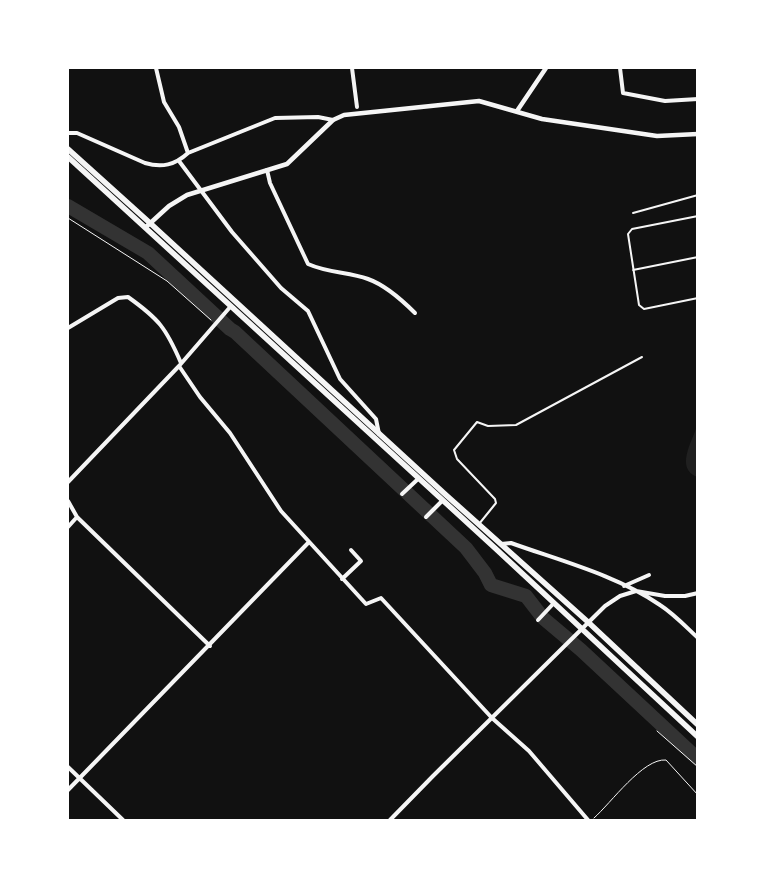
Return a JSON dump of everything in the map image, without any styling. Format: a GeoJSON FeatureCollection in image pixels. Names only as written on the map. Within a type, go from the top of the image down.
{"type":"FeatureCollection","features":[{"type":"Feature","properties":{"kind":"main road"},"geometry":{"type":"LineString","coordinates":[[68,149],[374,439],[474,530],[580,631],[698,737]]}},
{"type":"Feature","properties":{"kind":"main road"},"geometry":{"type":"LineString","coordinates":[[68,157],[148,225]]}},
{"type":"Feature","properties":{"kind":"main road"},"geometry":{"type":"LineString","coordinates":[[232,304],[502,544],[698,725]]}},
{"type":"Feature","properties":{"kind":"street"},"geometry":{"type":"LineString","coordinates":[[156,68],[164,102],[179,127],[188,153]]}},
{"type":"Feature","properties":{"kind":"street"},"geometry":{"type":"LineString","coordinates":[[352,68],[357,107]]}},
{"type":"Feature","properties":{"kind":"street"},"geometry":{"type":"LineString","coordinates":[[517,111],[546,68]]}},
{"type":"Feature","properties":{"kind":"street"},"geometry":{"type":"LineString","coordinates":[[620,68],[622,93],[665,101],[698,99]]}},
{"type":"Feature","properties":{"kind":"street"},"geometry":{"type":"LineString","coordinates":[[148,225],[169,206],[187,195],[286,164],[333,120],[344,115],[480,101],[542,119],[657,136],[698,134]]}},
{"type":"Feature","properties":{"kind":"street"},"geometry":{"type":"LineString","coordinates":[[68,133],[77,133],[157,166],[179,161],[188,153],[275,118],[333,120]]}},
{"type":"Feature","properties":{"kind":"street"},"geometry":{"type":"LineString","coordinates":[[179,161],[232,232],[281,288],[308,311],[340,379],[376,419],[379,433],[374,439]]}},
{"type":"Feature","properties":{"kind":"street"},"geometry":{"type":"LineString","coordinates":[[267,170],[270,183],[308,264],[321,270],[369,279],[400,298],[415,313]]}},
{"type":"Feature","properties":{"kind":"street"},"geometry":{"type":"LineString","coordinates":[[68,328],[118,298],[128,297],[160,323],[167,332],[180,364],[200,397],[230,433],[281,511],[308,543],[366,604],[381,598],[492,718],[529,751],[588,820]]}},
{"type":"Feature","properties":{"kind":"street"},"geometry":{"type":"LineString","coordinates":[[68,482],[180,364],[232,304]]}},
{"type":"Feature","properties":{"kind":"street"},"geometry":{"type":"LineString","coordinates":[[402,494],[417,479]]}},
{"type":"Feature","properties":{"kind":"street"},"geometry":{"type":"LineString","coordinates":[[68,501],[77,517],[210,646]]}},
{"type":"Feature","properties":{"kind":"street"},"geometry":{"type":"LineString","coordinates":[[426,517],[442,501]]}},
{"type":"Feature","properties":{"kind":"street"},"geometry":{"type":"LineString","coordinates":[[68,527],[77,517]]}},
{"type":"Feature","properties":{"kind":"street"},"geometry":{"type":"LineString","coordinates":[[68,790],[308,543]]}},
{"type":"Feature","properties":{"kind":"street"},"geometry":{"type":"LineString","coordinates":[[502,544],[512,543],[602,575],[636,591],[661,605],[698,638]]}},
{"type":"Feature","properties":{"kind":"street"},"geometry":{"type":"LineString","coordinates":[[342,579],[361,562],[351,550]]}},
{"type":"Feature","properties":{"kind":"street"},"geometry":{"type":"LineString","coordinates":[[624,586],[649,575]]}},
{"type":"Feature","properties":{"kind":"street"},"geometry":{"type":"LineString","coordinates":[[390,820],[588,622],[620,596],[636,591],[665,596],[685,596],[698,593]]}},
{"type":"Feature","properties":{"kind":"street"},"geometry":{"type":"LineString","coordinates":[[538,620],[553,604]]}},
{"type":"Feature","properties":{"kind":"street"},"geometry":{"type":"LineString","coordinates":[[68,767],[122,820]]}},
{"type":"Feature","properties":{"kind":"lane"},"geometry":{"type":"LineString","coordinates":[[633,213],[698,195]]}},
{"type":"Feature","properties":{"kind":"lane"},"geometry":{"type":"LineString","coordinates":[[698,216],[632,229],[628,234],[639,305],[644,309],[698,298]]}},
{"type":"Feature","properties":{"kind":"lane"},"geometry":{"type":"LineString","coordinates":[[634,270],[698,257]]}},
{"type":"Feature","properties":{"kind":"lane"},"geometry":{"type":"LineString","coordinates":[[474,530],[496,503],[496,499],[457,459],[454,450],[477,422],[488,426],[516,425],[642,357]]}},
{"type":"Feature","properties":{"kind":"path"},"geometry":{"type":"LineString","coordinates":[[68,218],[166,281],[215,324]]}},
{"type":"Feature","properties":{"kind":"path"},"geometry":{"type":"LineString","coordinates":[[657,731],[698,767]]}},
{"type":"Feature","properties":{"kind":"path"},"geometry":{"type":"LineString","coordinates":[[592,820],[605,809],[633,777],[660,760],[666,760],[698,795]]}},
{"type":"Feature","properties":{"kind":"shaded area"},"geometry":{"type":"Polygon","coordinates":[[[697,426],[697,477],[690,473],[686,461],[697,426]]]}},
{"type":"Feature","properties":{"kind":"waterway"},"geometry":{"type":"LineString","coordinates":[[68,206],[148,253],[466,548],[485,573],[491,585],[526,596],[543,618],[581,650],[698,759]]}}]}
